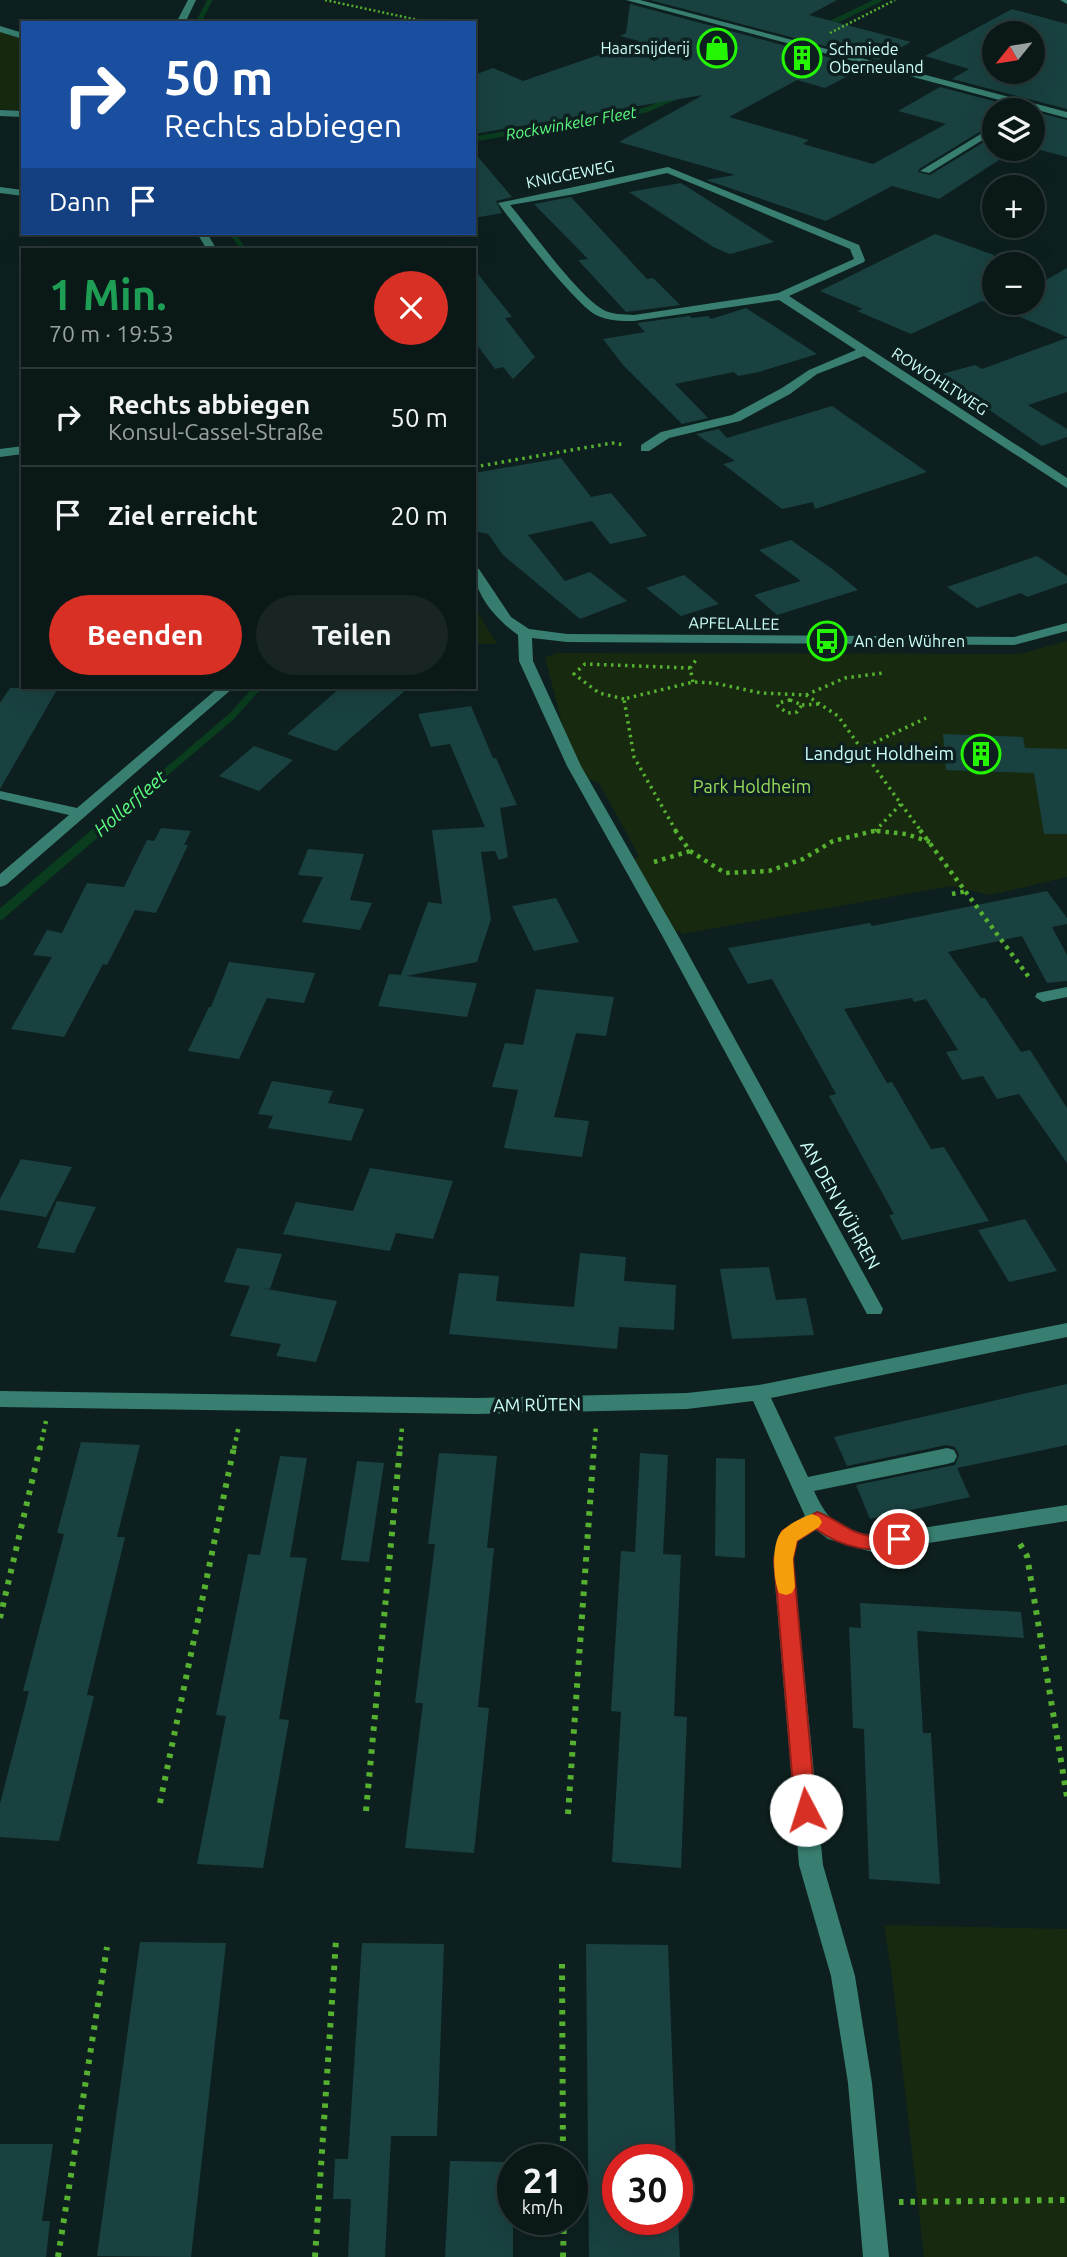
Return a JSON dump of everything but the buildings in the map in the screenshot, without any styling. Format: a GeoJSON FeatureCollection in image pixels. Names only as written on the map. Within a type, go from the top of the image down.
{"type":"FeatureCollection","features":[{"type":"Feature","properties":{"kind":"street"},"geometry":{"type":"LineString","coordinates":[[181,21],[192,0]]}},
{"type":"Feature","properties":{"kind":"street"},"geometry":{"type":"LineString","coordinates":[[629,0],[993,98]]}},
{"type":"Feature","properties":{"kind":"street"},"geometry":{"type":"LineString","coordinates":[[0,29],[21,35]]}},
{"type":"Feature","properties":{"kind":"street"},"geometry":{"type":"LineString","coordinates":[[1045,111],[1067,115]]}},
{"type":"Feature","properties":{"kind":"street"},"geometry":{"type":"LineString","coordinates":[[0,113],[21,114]]}},
{"type":"Feature","properties":{"kind":"street"},"geometry":{"type":"LineString","coordinates":[[925,171],[982,136]]}},
{"type":"Feature","properties":{"kind":"street","name":"KNIGGEWEG"},"geometry":{"type":"LineString","coordinates":[[668,170],[855,247],[860,260],[781,296],[634,318],[599,312],[581,296],[503,203],[575,191],[668,170]]}},
{"type":"Feature","properties":{"kind":"street"},"geometry":{"type":"LineString","coordinates":[[0,190],[21,192]]}},
{"type":"Feature","properties":{"kind":"street","name":"ROWOHLTWEG"},"geometry":{"type":"LineString","coordinates":[[781,296],[1067,484]]}},
{"type":"Feature","properties":{"kind":"street"},"geometry":{"type":"LineString","coordinates":[[645,448],[665,435],[736,418],[786,391],[813,372],[865,351]]}},
{"type":"Feature","properties":{"kind":"street"},"geometry":{"type":"LineString","coordinates":[[0,453],[21,450]]}},
{"type":"Feature","properties":{"kind":"street"},"geometry":{"type":"LineString","coordinates":[[476,575],[506,620],[525,633]]}},
{"type":"Feature","properties":{"kind":"street","name":"APFELALLEE"},"geometry":{"type":"LineString","coordinates":[[525,633],[567,638],[947,642],[1014,641],[1067,627]]}},
{"type":"Feature","properties":{"kind":"street","name":"AN DEN WÜHREN"},"geometry":{"type":"LineString","coordinates":[[525,633],[526,661],[574,766],[874,1309]]}},
{"type":"Feature","properties":{"kind":"street"},"geometry":{"type":"LineString","coordinates":[[0,881],[225,689]]}},
{"type":"Feature","properties":{"kind":"street"},"geometry":{"type":"LineString","coordinates":[[0,795],[79,813]]}},
{"type":"Feature","properties":{"kind":"street"},"geometry":{"type":"LineString","coordinates":[[1043,997],[1067,992]]}},
{"type":"Feature","properties":{"kind":"street","name":"AM RÜTEN"},"geometry":{"type":"LineString","coordinates":[[0,1399],[406,1406],[687,1401],[759,1394],[1067,1330]]}},
{"type":"Feature","properties":{"kind":"street"},"geometry":{"type":"LineString","coordinates":[[759,1394],[817,1519],[835,1533],[872,1544],[1067,1513]]}},
{"type":"Feature","properties":{"kind":"street"},"geometry":{"type":"LineString","coordinates":[[801,1486],[947,1456]]}},
{"type":"Feature","properties":{"kind":"street"},"geometry":{"type":"LineString","coordinates":[[817,1519],[788,1537],[783,1559],[810,1865],[843,1976],[860,2083],[876,2257]]}},
{"type":"Feature","properties":{"kind":"path"},"geometry":{"type":"LineString","coordinates":[[325,0],[423,21]]}},
{"type":"Feature","properties":{"kind":"path"},"geometry":{"type":"LineString","coordinates":[[804,46],[895,0]]}},
{"type":"Feature","properties":{"kind":"path"},"geometry":{"type":"LineString","coordinates":[[476,467],[612,443],[645,448]]}},
{"type":"Feature","properties":{"kind":"path"},"geometry":{"type":"LineString","coordinates":[[690,668],[585,664],[574,674],[599,693],[624,699],[693,682],[761,692],[806,695],[845,678],[883,673]]}},
{"type":"Feature","properties":{"kind":"path"},"geometry":{"type":"LineString","coordinates":[[806,695],[838,716],[1043,997]]}},
{"type":"Feature","properties":{"kind":"path"},"geometry":{"type":"LineString","coordinates":[[624,699],[634,757],[666,818],[690,851],[725,873],[769,871],[803,859],[833,841],[877,831],[906,834],[932,843]]}},
{"type":"Feature","properties":{"kind":"path"},"geometry":{"type":"LineString","coordinates":[[802,705],[797,712],[787,713],[778,703],[790,700],[802,705],[820,704]]}},
{"type":"Feature","properties":{"kind":"path"},"geometry":{"type":"LineString","coordinates":[[861,749],[926,718]]}},
{"type":"Feature","properties":{"kind":"path"},"geometry":{"type":"LineString","coordinates":[[877,831],[901,804]]}},
{"type":"Feature","properties":{"kind":"path"},"geometry":{"type":"LineString","coordinates":[[633,869],[690,851]]}},
{"type":"Feature","properties":{"kind":"path"},"geometry":{"type":"LineString","coordinates":[[952,894],[967,891]]}},
{"type":"Feature","properties":{"kind":"path"},"geometry":{"type":"LineString","coordinates":[[0,1618],[51,1401]]}},
{"type":"Feature","properties":{"kind":"path"},"geometry":{"type":"LineString","coordinates":[[160,1803],[244,1404]]}},
{"type":"Feature","properties":{"kind":"path"},"geometry":{"type":"LineString","coordinates":[[568,1814],[597,1404]]}},
{"type":"Feature","properties":{"kind":"path"},"geometry":{"type":"LineString","coordinates":[[366,1811],[398,1456],[406,1406]]}},
{"type":"Feature","properties":{"kind":"path"},"geometry":{"type":"LineString","coordinates":[[1008,1522],[1027,1556],[1067,1797]]}},
{"type":"Feature","properties":{"kind":"path"},"geometry":{"type":"LineString","coordinates":[[316,2257],[336,1940]]}},
{"type":"Feature","properties":{"kind":"path"},"geometry":{"type":"LineString","coordinates":[[58,2257],[107,1947]]}},
{"type":"Feature","properties":{"kind":"path"},"geometry":{"type":"LineString","coordinates":[[562,1964],[563,2144]]}},
{"type":"Feature","properties":{"kind":"path"},"geometry":{"type":"LineString","coordinates":[[873,2203],[1067,2200]]}},
{"type":"Feature","properties":{"kind":"path"},"geometry":{"type":"LineString","coordinates":[[564,2235],[564,2257]]}},
{"type":"Feature","properties":{"kind":"green space"},"geometry":{"type":"Polygon","coordinates":[[[0,31],[21,37],[21,111],[0,109],[0,31]]]}},
{"type":"Feature","properties":{"kind":"green space"},"geometry":{"type":"Polygon","coordinates":[[[476,609],[497,644],[476,644],[476,609]]]}},
{"type":"Feature","properties":{"kind":"green space","name":"Park Holdheim"},"geometry":{"type":"Polygon","coordinates":[[[1067,641],[1067,877],[990,895],[951,886],[682,934],[680,931],[675,932],[634,860],[639,856],[599,783],[586,778],[565,735],[545,657],[558,653],[1020,654],[1067,641]]]}},
{"type":"Feature","properties":{"kind":"green space"},"geometry":{"type":"Polygon","coordinates":[[[884,1925],[1067,1929],[1067,2257],[924,2257],[884,1925]]]}},
{"type":"Feature","properties":{"kind":"waterway","name":"Hollerfleet"},"geometry":{"type":"LineString","coordinates":[[199,21],[210,0]]}},
{"type":"Feature","properties":{"kind":"waterway","name":"Rockwinkeler Fleet"},"geometry":{"type":"LineString","coordinates":[[823,27],[879,0]]}},
{"type":"Feature","properties":{"kind":"waterway","name":"Rockwinkeler Fleet"},"geometry":{"type":"LineString","coordinates":[[476,139],[646,110],[679,96]]}},
{"type":"Feature","properties":{"kind":"waterway","name":"Hollerfleet"},"geometry":{"type":"LineString","coordinates":[[233,235],[243,248]]}},
{"type":"Feature","properties":{"kind":"waterway","name":"Hollerfleet"},"geometry":{"type":"LineString","coordinates":[[97,831],[232,716],[256,689]]}},
{"type":"Feature","properties":{"kind":"waterway","name":"Hollerfleet"},"geometry":{"type":"LineString","coordinates":[[0,915],[99,830]]}},
{"type":"Feature","properties":{"kind":"slow traffic"},"geometry":{"type":"LineString","coordinates":[[786,1587],[783,1559],[788,1537],[812,1522]]}},
{"type":"Feature","properties":{"kind":"place","name":"Haarsnijderij"},"geometry":{"type":"Point","coordinates":[717,48]}},
{"type":"Feature","properties":{"kind":"place","name":"Schmiede Oberneuland"},"geometry":{"type":"Point","coordinates":[802,58]}},
{"type":"Feature","properties":{"kind":"place","name":"An den Wühren"},"geometry":{"type":"Point","coordinates":[827,641]}},
{"type":"Feature","properties":{"kind":"place","name":"Landgut Holdheim"},"geometry":{"type":"Point","coordinates":[981,754]}},
{"type":"Feature","properties":{"kind":"route"},"geometry":{"type":"LineString","coordinates":[[806,1810],[783,1559],[788,1537],[817,1519],[835,1533],[872,1544],[899,1539]]}}]}
